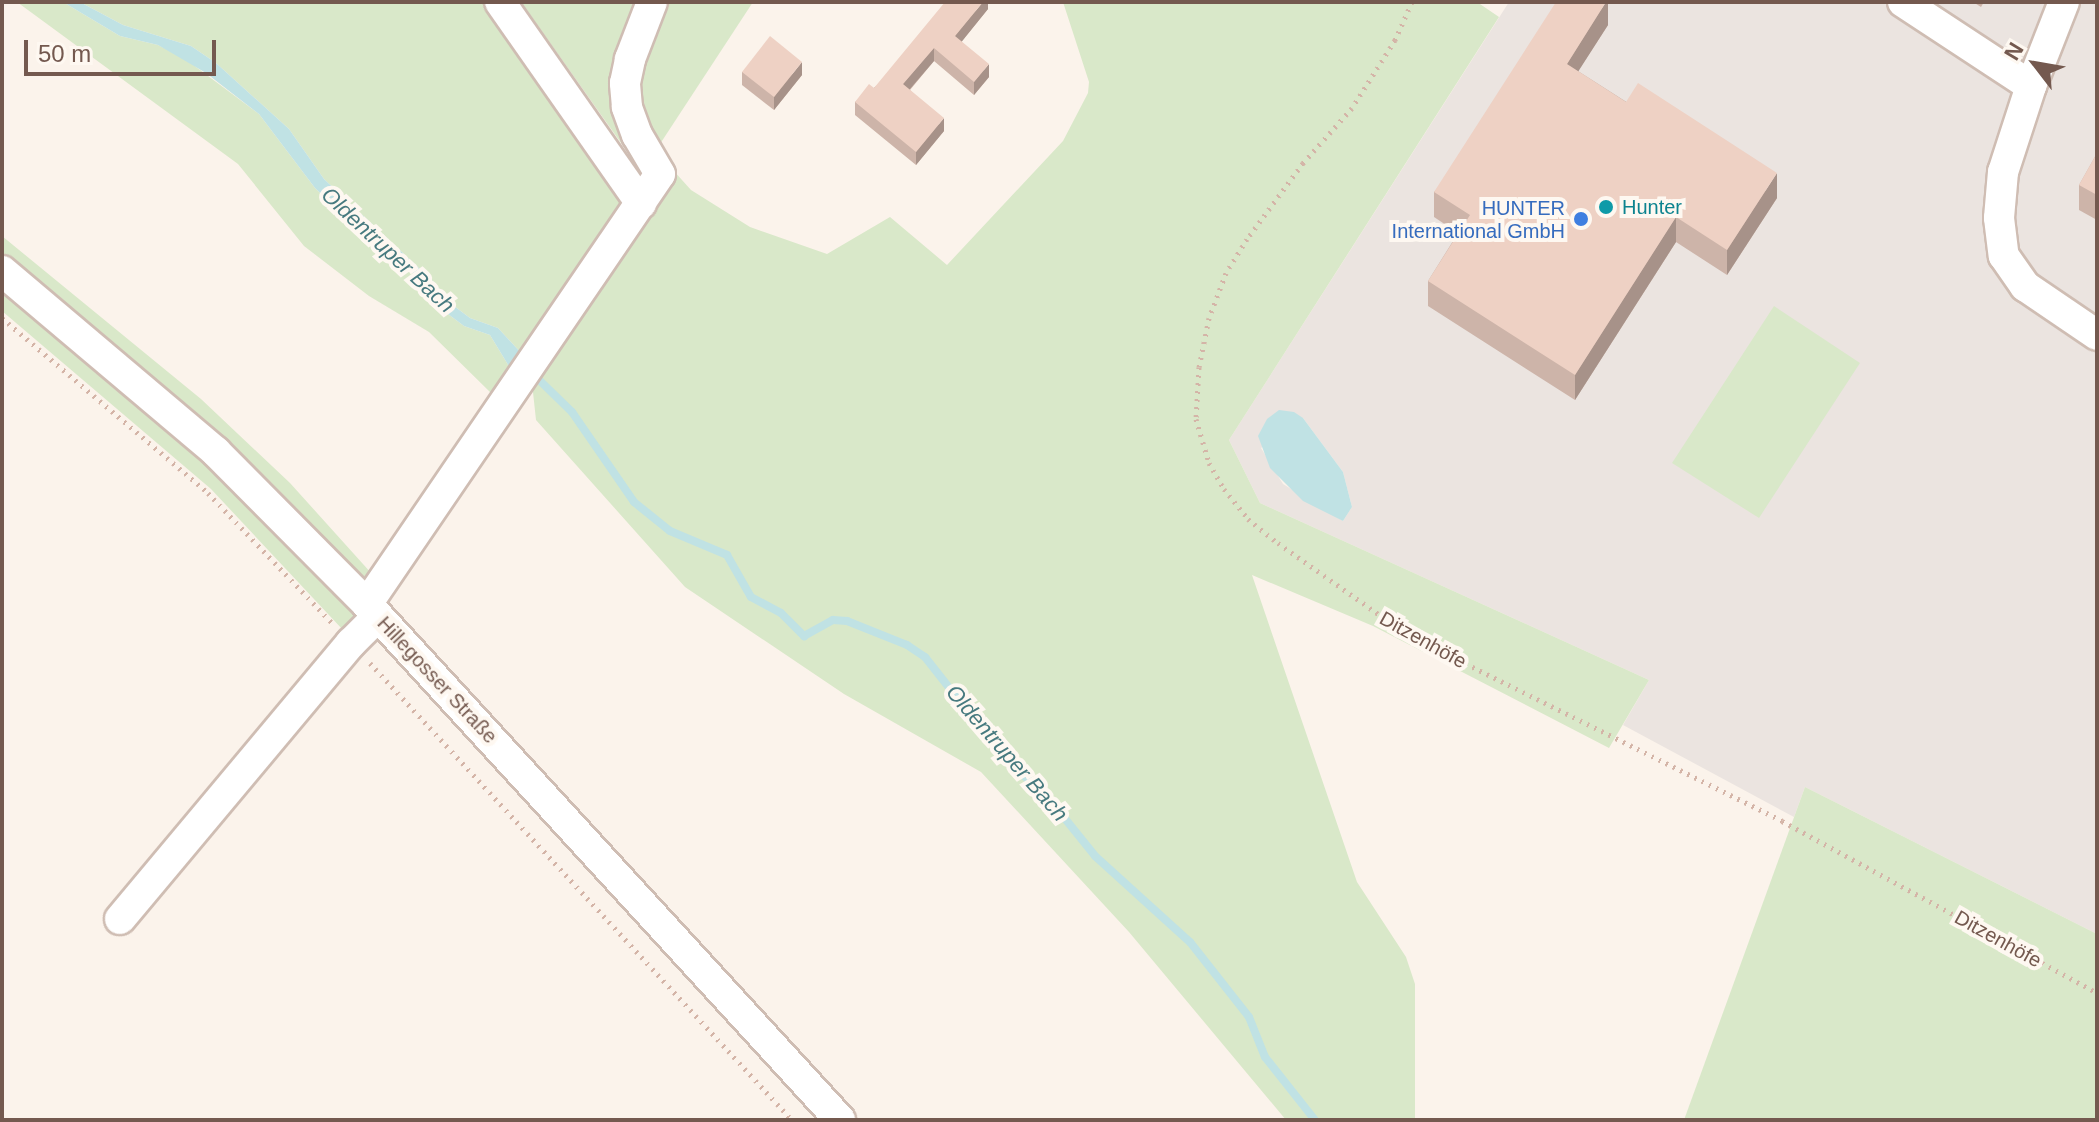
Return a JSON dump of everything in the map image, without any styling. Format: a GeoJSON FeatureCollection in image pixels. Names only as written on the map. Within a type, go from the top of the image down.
{"type":"FeatureCollection","features":[{"type":"Feature","properties":{"kind":"street"},"geometry":{"type":"LineString","coordinates":[[500,2],[641,203]]}},
{"type":"Feature","properties":{"kind":"street"},"geometry":{"type":"LineString","coordinates":[[120,919],[351,643],[660,174],[637,135],[627,107],[625,83],[630,59],[652,2]]}},
{"type":"Feature","properties":{"kind":"street"},"geometry":{"type":"LineString","coordinates":[[1903,2],[2031,86]]}},
{"type":"Feature","properties":{"kind":"street"},"geometry":{"type":"LineString","coordinates":[[2064,2],[2031,86],[2003,172],[1999,218],[2004,256],[2025,286],[2097,335]]}},
{"type":"Feature","properties":{"kind":"street","name":"Hillegosser Straße"},"geometry":{"type":"LineString","coordinates":[[2,271],[216,452],[373,610],[840,1120]]}},
{"type":"Feature","properties":{"kind":"path","name":"Ditzenhöfe"},"geometry":{"type":"LineString","coordinates":[[1412,2],[1395,40],[1352,108],[1303,163],[1226,273],[1209,318],[1199,367],[1196,419],[1209,463],[1224,489],[1248,519],[1268,535],[1408,635],[1782,821],[2097,993]]}},
{"type":"Feature","properties":{"kind":"path"},"geometry":{"type":"LineString","coordinates":[[2,318],[208,493],[351,643],[792,1120]]}},
{"type":"Feature","properties":{"kind":"shaded area"},"geometry":{"type":"Polygon","coordinates":[[[1509,2],[2097,2],[2097,934],[1805,787],[1794,817],[1623,725],[1649,680],[1260,503],[1229,440],[1509,2]],[[1303,418],[1261,448],[1283,484],[1343,521],[1352,507],[1343,472],[1303,418]]]}},
{"type":"Feature","properties":{"kind":"green space"},"geometry":{"type":"Polygon","coordinates":[[[17,2],[63,2],[120,36],[158,45],[184,58],[259,114],[315,188],[346,218],[394,255],[428,288],[444,311],[464,326],[490,335],[510,368],[491,393],[429,332],[369,296],[304,246],[238,164],[17,2]]]}},
{"type":"Feature","properties":{"kind":"green space"},"geometry":{"type":"Polygon","coordinates":[[[80,2],[483,2],[627,196],[522,354],[498,328],[470,318],[450,303],[436,284],[324,179],[289,129],[216,63],[191,46],[123,25],[80,2]]]}},
{"type":"Feature","properties":{"kind":"green space"},"geometry":{"type":"Polygon","coordinates":[[[521,2],[643,2],[617,95],[631,157],[521,2]]]}},
{"type":"Feature","properties":{"kind":"green space"},"geometry":{"type":"Polygon","coordinates":[[[665,2],[753,2],[658,147],[636,99],[640,62],[665,2]]]}},
{"type":"Feature","properties":{"kind":"green space"},"geometry":{"type":"Polygon","coordinates":[[[1063,2],[1477,2],[1499,17],[1229,440],[1260,503],[1649,680],[1609,748],[1373,626],[1252,575],[1357,882],[1406,957],[1415,984],[1415,1120],[1286,1120],[1129,932],[981,772],[844,694],[685,587],[536,420],[532,383],[673,170],[691,190],[750,227],[827,254],[890,217],[947,265],[1063,141],[1088,93],[1089,82],[1063,2]]]}},
{"type":"Feature","properties":{"kind":"green space"},"geometry":{"type":"Polygon","coordinates":[[[2,236],[201,399],[290,483],[372,574],[364,578],[352,573],[184,406],[2,256],[2,236]]]}},
{"type":"Feature","properties":{"kind":"green space"},"geometry":{"type":"Polygon","coordinates":[[[2,288],[163,422],[257,507],[360,619],[343,630],[211,489],[2,311],[2,288]]]}},
{"type":"Feature","properties":{"kind":"green space"},"geometry":{"type":"Polygon","coordinates":[[[1774,306],[1860,363],[1759,518],[1672,463],[1774,306]]]}},
{"type":"Feature","properties":{"kind":"green space"},"geometry":{"type":"Polygon","coordinates":[[[1805,787],[2097,934],[2097,1120],[1684,1120],[1805,787]]]}},
{"type":"Feature","properties":{"kind":"water"},"geometry":{"type":"Polygon","coordinates":[[[63,2],[80,2],[123,25],[191,46],[216,63],[289,129],[324,179],[436,284],[450,303],[470,318],[498,328],[522,354],[510,368],[490,335],[464,326],[444,311],[428,288],[394,255],[346,218],[315,188],[259,114],[206,73],[158,45],[120,36],[63,2]]]}},
{"type":"Feature","properties":{"kind":"water"},"geometry":{"type":"Polygon","coordinates":[[[1279,410],[1294,412],[1303,418],[1343,472],[1352,507],[1343,521],[1303,501],[1270,468],[1258,436],[1267,419],[1279,410]]]}},
{"type":"Feature","properties":{"kind":"building"},"geometry":{"type":"Polygon","coordinates":[[[945,2],[983,2],[955,36],[989,64],[974,82],[934,48],[903,84],[944,118],[916,152],[855,102],[869,84],[874,88],[945,2]]]}},
{"type":"Feature","properties":{"kind":"building","name":"Hunter"},"geometry":{"type":"Polygon","coordinates":[[[1556,2],[1606,2],[1567,64],[1626,102],[1638,83],[1777,173],[1727,250],[1676,217],[1575,375],[1428,281],[1470,215],[1434,192],[1556,2]]]}},
{"type":"Feature","properties":{"kind":"building"},"geometry":{"type":"Polygon","coordinates":[[[770,36],[802,62],[774,97],[742,72],[770,36]]]}},
{"type":"Feature","properties":{"kind":"building"},"geometry":{"type":"Polygon","coordinates":[[[2097,153],[2097,195],[2079,185],[2097,153]]]}},
{"type":"Feature","properties":{"kind":"waterway","name":"Oldentruper Bach"},"geometry":{"type":"LineString","coordinates":[[532,373],[572,412],[634,502],[670,531],[727,555],[751,597],[781,613],[804,636],[833,620],[847,621],[907,645],[925,657],[1002,755],[1050,800],[1095,856],[1190,942],[1249,1017],[1265,1057],[1315,1120]]}},
{"type":"Feature","properties":{"kind":"place","name":"Hunter"},"geometry":{"type":"Point","coordinates":[1606,207]}},
{"type":"Feature","properties":{"kind":"place","name":"HUNTER International GmbH"},"geometry":{"type":"Point","coordinates":[1581,219]}}]}
